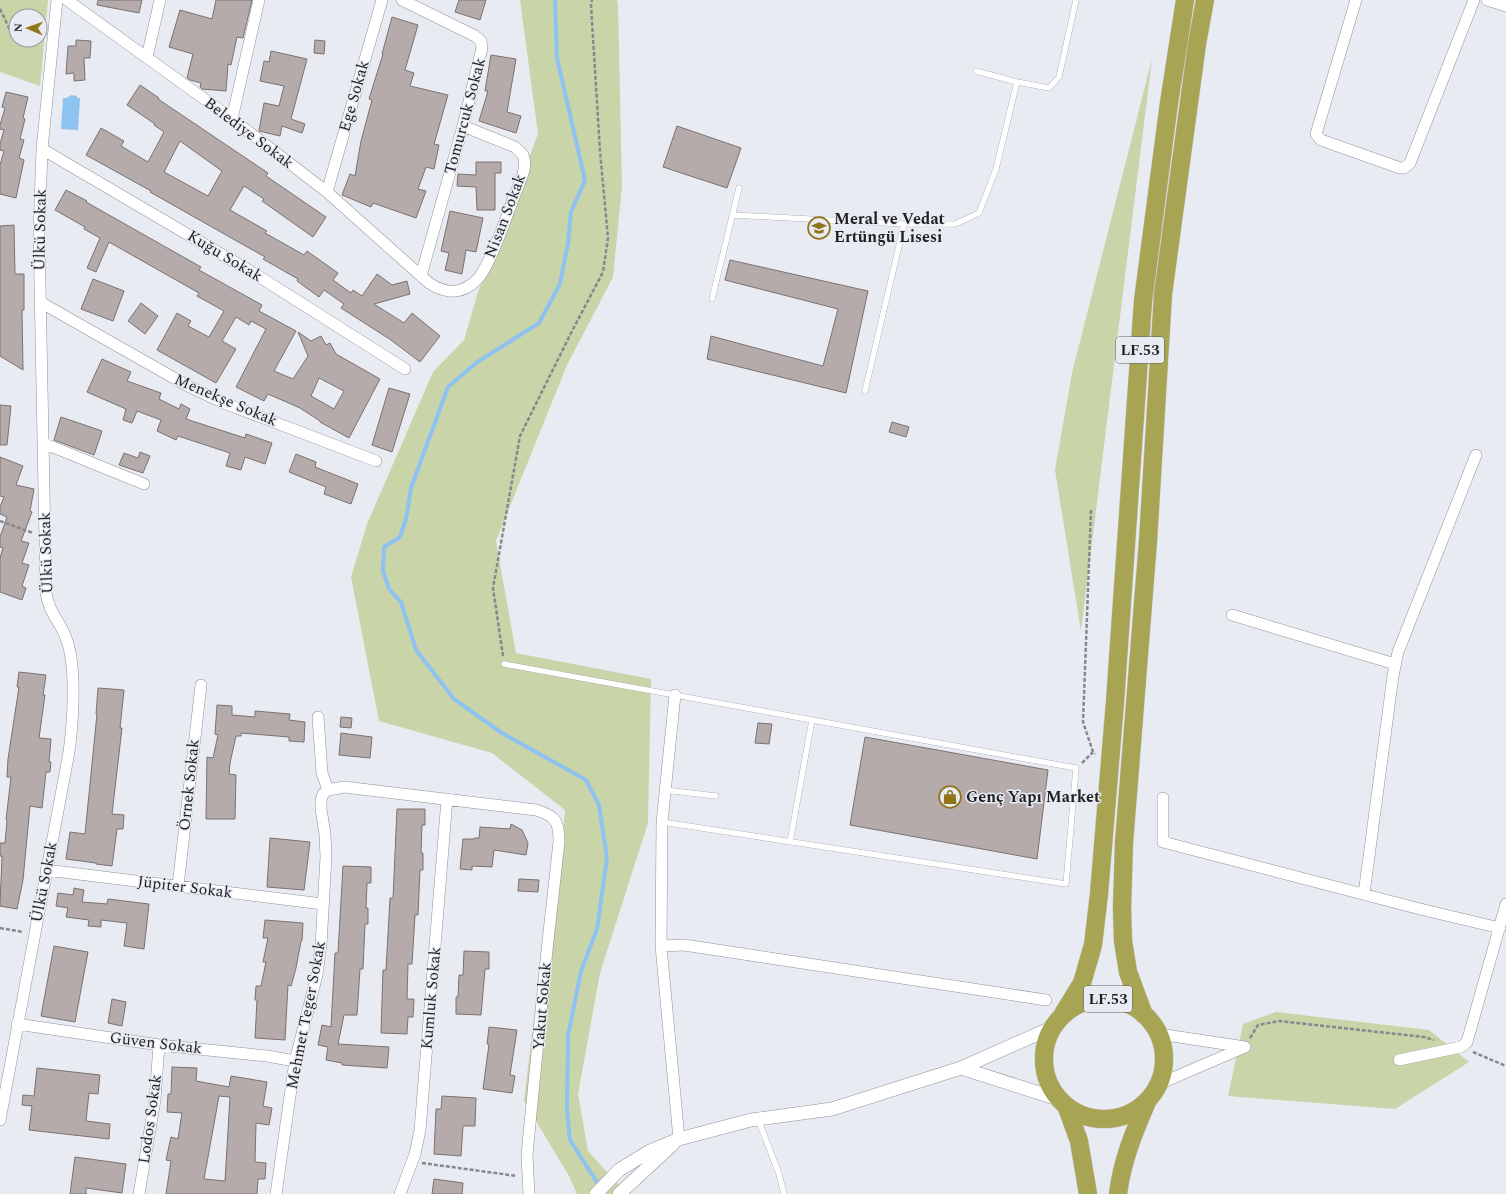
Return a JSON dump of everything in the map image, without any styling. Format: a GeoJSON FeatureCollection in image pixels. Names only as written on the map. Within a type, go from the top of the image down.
{"type":"FeatureCollection","features":[{"type":"Feature","properties":{"kind":"highway","name":"LF.53"},"geometry":{"type":"LineString","coordinates":[[1088,1194],[1079,1141],[1062,1103],[1048,1083],[1043,1065],[1044,1046],[1051,1028],[1063,1014],[1082,983],[1093,946],[1110,768],[1127,549],[1143,301],[1168,110],[1185,0]]}},
{"type":"Feature","properties":{"kind":"highway","name":"LF.53"},"geometry":{"type":"LineString","coordinates":[[1144,1015],[1128,972],[1123,941],[1122,908],[1124,843],[1148,541],[1163,294],[1197,44],[1205,0]]}},
{"type":"Feature","properties":{"kind":"highway","name":"LF.53"},"geometry":{"type":"LineString","coordinates":[[1063,1014],[1080,1003],[1100,998],[1121,1001],[1139,1010],[1154,1025],[1159,1034],[1164,1050],[1164,1068],[1159,1084],[1147,1101],[1129,1145],[1120,1179],[1118,1194]]}},
{"type":"Feature","properties":{"kind":"highway","name":"LF.53"},"geometry":{"type":"LineString","coordinates":[[1062,1103],[1082,1116],[1099,1120],[1117,1119],[1133,1112],[1147,1101]]}},
{"type":"Feature","properties":{"kind":"street","name":"Ülkü Sokak"},"geometry":{"type":"LineString","coordinates":[[0,1120],[69,752],[72,724],[72,672],[69,647],[64,634],[50,610],[48,602],[45,537],[40,302],[39,233],[42,149],[57,0]]}},
{"type":"Feature","properties":{"kind":"street","name":"Belediye Sokak"},"geometry":{"type":"LineString","coordinates":[[67,0],[232,119],[327,192],[421,276]]}},
{"type":"Feature","properties":{"kind":"street"},"geometry":{"type":"LineString","coordinates":[[147,57],[160,0]]}},
{"type":"Feature","properties":{"kind":"street"},"geometry":{"type":"LineString","coordinates":[[232,119],[259,0]]}},
{"type":"Feature","properties":{"kind":"street","name":"Ege Sokak"},"geometry":{"type":"LineString","coordinates":[[327,192],[382,0]]}},
{"type":"Feature","properties":{"kind":"street","name":"Tomurcuk Sokak"},"geometry":{"type":"LineString","coordinates":[[402,0],[475,36],[481,41],[482,53],[421,276]]}},
{"type":"Feature","properties":{"kind":"street"},"geometry":{"type":"LineString","coordinates":[[1356,0],[1316,134],[1321,140],[1400,168],[1404,168],[1410,163],[1474,0]]}},
{"type":"Feature","properties":{"kind":"street"},"geometry":{"type":"LineString","coordinates":[[1487,0],[1506,6]]}},
{"type":"Feature","properties":{"kind":"street","name":"Nisan Sokak"},"geometry":{"type":"LineString","coordinates":[[421,276],[436,288],[450,292],[462,290],[473,283],[482,273],[493,252],[524,171],[524,158],[521,152],[463,126]]}},
{"type":"Feature","properties":{"kind":"street","name":"Kuğu Sokak"},"geometry":{"type":"LineString","coordinates":[[42,149],[255,274],[405,369]]}},
{"type":"Feature","properties":{"kind":"street","name":"Menekşe Sokak"},"geometry":{"type":"LineString","coordinates":[[40,302],[188,386],[224,403],[376,461]]}},
{"type":"Feature","properties":{"kind":"street"},"geometry":{"type":"LineString","coordinates":[[43,443],[144,484]]}},
{"type":"Feature","properties":{"kind":"street"},"geometry":{"type":"LineString","coordinates":[[1364,894],[1395,664],[1398,652],[1476,454]]}},
{"type":"Feature","properties":{"kind":"street"},"geometry":{"type":"LineString","coordinates":[[1232,615],[1395,664]]}},
{"type":"Feature","properties":{"kind":"street","name":"Örnek Sokak"},"geometry":{"type":"LineString","coordinates":[[178,886],[201,685]]}},
{"type":"Feature","properties":{"kind":"street"},"geometry":{"type":"LineString","coordinates":[[675,695],[662,822],[661,946],[679,1139]]}},
{"type":"Feature","properties":{"kind":"street"},"geometry":{"type":"LineString","coordinates":[[318,717],[322,773],[328,790],[344,787],[447,799]]}},
{"type":"Feature","properties":{"kind":"street","name":"Mehmet Teger Sokak"},"geometry":{"type":"LineString","coordinates":[[276,1194],[295,1061],[317,975],[326,846],[321,800],[323,794],[328,790]]}},
{"type":"Feature","properties":{"kind":"street"},"geometry":{"type":"LineString","coordinates":[[1163,798],[1163,842],[1500,928]]}},
{"type":"Feature","properties":{"kind":"street","name":"Yakut Sokak"},"geometry":{"type":"LineString","coordinates":[[447,799],[536,810],[548,813],[556,820],[559,828],[559,842],[528,1144],[527,1177],[529,1194]]}},
{"type":"Feature","properties":{"kind":"street","name":"Kumluk Sokak"},"geometry":{"type":"LineString","coordinates":[[400,1194],[412,1162],[420,1130],[447,799]]}},
{"type":"Feature","properties":{"kind":"street","name":"Jüpiter Sokak"},"geometry":{"type":"LineString","coordinates":[[46,870],[323,904]]}},
{"type":"Feature","properties":{"kind":"street"},"geometry":{"type":"LineString","coordinates":[[1399,1060],[1461,1047],[1467,1042],[1506,904]]}},
{"type":"Feature","properties":{"kind":"street"},"geometry":{"type":"LineString","coordinates":[[661,946],[684,945],[1046,1000]]}},
{"type":"Feature","properties":{"kind":"street","name":"Güven Sokak"},"geometry":{"type":"LineString","coordinates":[[17,1024],[160,1044],[267,1056],[295,1061]]}},
{"type":"Feature","properties":{"kind":"street"},"geometry":{"type":"LineString","coordinates":[[596,1194],[618,1170],[650,1151],[679,1139],[758,1119],[832,1109],[961,1068],[1051,1028]]}},
{"type":"Feature","properties":{"kind":"street"},"geometry":{"type":"LineString","coordinates":[[1159,1034],[1245,1047]]}},
{"type":"Feature","properties":{"kind":"street","name":"Lodos Sokak"},"geometry":{"type":"LineString","coordinates":[[139,1194],[155,1100],[160,1044]]}},
{"type":"Feature","properties":{"kind":"street"},"geometry":{"type":"LineString","coordinates":[[1159,1084],[1245,1047]]}},
{"type":"Feature","properties":{"kind":"street"},"geometry":{"type":"LineString","coordinates":[[961,1068],[1062,1103]]}},
{"type":"Feature","properties":{"kind":"street"},"geometry":{"type":"LineString","coordinates":[[619,1194],[679,1139]]}},
{"type":"Feature","properties":{"kind":"lane"},"geometry":{"type":"LineString","coordinates":[[976,71],[1017,82],[1049,88],[1059,77],[1076,0]]}},
{"type":"Feature","properties":{"kind":"lane"},"geometry":{"type":"LineString","coordinates":[[733,215],[904,224],[955,224],[979,213],[996,169],[1017,82]]}},
{"type":"Feature","properties":{"kind":"lane"},"geometry":{"type":"LineString","coordinates":[[712,299],[739,188]]}},
{"type":"Feature","properties":{"kind":"lane"},"geometry":{"type":"LineString","coordinates":[[866,391],[904,224]]}},
{"type":"Feature","properties":{"kind":"lane"},"geometry":{"type":"LineString","coordinates":[[504,664],[1076,768],[1066,884],[662,822]]}},
{"type":"Feature","properties":{"kind":"lane"},"geometry":{"type":"LineString","coordinates":[[790,842],[812,720]]}},
{"type":"Feature","properties":{"kind":"lane"},"geometry":{"type":"LineString","coordinates":[[665,790],[716,796]]}},
{"type":"Feature","properties":{"kind":"lane"},"geometry":{"type":"LineString","coordinates":[[758,1119],[779,1174],[784,1194]]}},
{"type":"Feature","properties":{"kind":"path"},"geometry":{"type":"LineString","coordinates":[[504,664],[493,588],[520,436],[603,272],[608,238],[600,151],[591,5],[592,0]]}},
{"type":"Feature","properties":{"kind":"path"},"geometry":{"type":"LineString","coordinates":[[0,9],[8,26]]}},
{"type":"Feature","properties":{"kind":"path"},"geometry":{"type":"LineString","coordinates":[[1091,510],[1083,722],[1093,752],[1110,768]]}},
{"type":"Feature","properties":{"kind":"path"},"geometry":{"type":"LineString","coordinates":[[0,521],[45,537]]}},
{"type":"Feature","properties":{"kind":"path"},"geometry":{"type":"LineString","coordinates":[[1076,768],[1093,752]]}},
{"type":"Feature","properties":{"kind":"path"},"geometry":{"type":"LineString","coordinates":[[0,928],[34,933]]}},
{"type":"Feature","properties":{"kind":"path"},"geometry":{"type":"LineString","coordinates":[[1245,1047],[1258,1025],[1279,1021],[1424,1037],[1439,1041]]}},
{"type":"Feature","properties":{"kind":"path"},"geometry":{"type":"LineString","coordinates":[[1461,1047],[1506,1066]]}},
{"type":"Feature","properties":{"kind":"path"},"geometry":{"type":"LineString","coordinates":[[412,1162],[527,1177]]}},
{"type":"Feature","properties":{"kind":"green space"},"geometry":{"type":"Polygon","coordinates":[[[0,0],[48,0],[47,8],[8,8],[8,48],[44,48],[40,86],[0,72],[0,0]]]}},
{"type":"Feature","properties":{"kind":"green space"},"geometry":{"type":"Polygon","coordinates":[[[520,0],[617,0],[618,5],[622,187],[613,277],[567,365],[496,541],[516,653],[651,679],[648,823],[600,973],[578,1094],[588,1151],[627,1194],[577,1194],[569,1176],[524,1101],[533,1025],[556,905],[565,810],[492,753],[379,721],[351,577],[367,524],[433,372],[464,340],[478,292],[538,134],[520,0]]]}},
{"type":"Feature","properties":{"kind":"green space"},"geometry":{"type":"Polygon","coordinates":[[[1152,59],[1081,631],[1055,470],[1072,373],[1152,59]]]}},
{"type":"Feature","properties":{"kind":"green space"},"geometry":{"type":"Polygon","coordinates":[[[1276,1012],[1429,1030],[1469,1062],[1395,1109],[1228,1096],[1243,1024],[1276,1012]]]}},
{"type":"Feature","properties":{"kind":"water"},"geometry":{"type":"Polygon","coordinates":[[[71,95],[80,98],[78,130],[61,129],[63,98],[67,98],[71,95]]]}},
{"type":"Feature","properties":{"kind":"building"},"geometry":{"type":"Polygon","coordinates":[[[98,0],[142,0],[139,13],[97,5],[98,0]]]}},
{"type":"Feature","properties":{"kind":"building"},"geometry":{"type":"Polygon","coordinates":[[[216,0],[252,0],[243,38],[237,37],[231,65],[228,64],[226,91],[202,89],[200,87],[201,83],[187,78],[193,54],[169,47],[180,10],[212,19],[216,0]]]}},
{"type":"Feature","properties":{"kind":"building"},"geometry":{"type":"Polygon","coordinates":[[[459,0],[486,0],[480,20],[455,12],[459,0]]]}},
{"type":"Feature","properties":{"kind":"building"},"geometry":{"type":"Polygon","coordinates":[[[392,17],[418,25],[405,70],[414,73],[410,86],[448,95],[434,144],[439,145],[434,169],[426,167],[418,189],[426,191],[416,218],[373,203],[371,207],[342,195],[350,174],[355,176],[361,141],[372,100],[369,99],[383,54],[392,17]]]}},
{"type":"Feature","properties":{"kind":"building"},"geometry":{"type":"Polygon","coordinates":[[[76,40],[91,41],[90,58],[84,58],[85,80],[74,81],[74,73],[66,74],[68,46],[76,46],[76,40]]]}},
{"type":"Feature","properties":{"kind":"building"},"geometry":{"type":"Polygon","coordinates":[[[315,40],[325,41],[324,54],[314,53],[315,40]]]}},
{"type":"Feature","properties":{"kind":"building"},"geometry":{"type":"Polygon","coordinates":[[[271,51],[307,59],[291,119],[305,124],[302,133],[282,126],[280,136],[259,131],[264,103],[279,106],[284,86],[260,81],[264,61],[269,62],[271,51]]]}},
{"type":"Feature","properties":{"kind":"building"},"geometry":{"type":"Polygon","coordinates":[[[491,55],[516,59],[507,112],[521,116],[516,133],[479,121],[488,91],[485,91],[491,55]]]}},
{"type":"Feature","properties":{"kind":"building"},"geometry":{"type":"Polygon","coordinates":[[[140,85],[159,98],[158,99],[268,173],[266,176],[326,217],[313,237],[262,201],[264,199],[244,186],[230,210],[267,231],[265,233],[304,255],[307,251],[338,273],[333,280],[351,293],[353,290],[362,296],[377,274],[392,285],[407,281],[410,294],[374,304],[404,323],[412,313],[440,336],[420,362],[391,340],[341,308],[344,304],[324,290],[319,297],[297,281],[298,279],[263,259],[265,257],[86,155],[101,128],[124,141],[121,146],[148,162],[164,132],[127,105],[140,85]],[[180,141],[164,172],[208,196],[222,171],[180,141]]]}},
{"type":"Feature","properties":{"kind":"building"},"geometry":{"type":"Polygon","coordinates":[[[6,92],[28,97],[20,139],[24,140],[19,158],[24,160],[16,198],[0,194],[0,165],[4,151],[0,150],[0,144],[4,130],[0,129],[0,125],[5,108],[2,107],[6,92]]]}},
{"type":"Feature","properties":{"kind":"building"},"geometry":{"type":"Polygon","coordinates":[[[677,126],[741,148],[727,188],[663,167],[677,126]]]}},
{"type":"Feature","properties":{"kind":"building"},"geometry":{"type":"Polygon","coordinates":[[[476,162],[501,162],[501,173],[495,173],[495,210],[477,210],[476,187],[457,186],[458,174],[476,175],[476,162]]]}},
{"type":"Feature","properties":{"kind":"building"},"geometry":{"type":"Polygon","coordinates":[[[66,190],[201,267],[199,270],[262,305],[259,311],[296,331],[274,371],[293,379],[308,356],[298,332],[311,341],[321,336],[326,345],[330,343],[336,354],[380,379],[349,438],[320,422],[300,408],[268,394],[264,401],[236,387],[266,329],[251,321],[249,325],[236,317],[222,341],[236,349],[216,383],[157,350],[177,313],[191,321],[188,326],[209,337],[224,311],[197,296],[199,293],[109,242],[96,272],[87,268],[100,238],[84,229],[85,227],[55,210],[66,190]],[[319,378],[311,396],[334,409],[344,391],[319,378]]]}},
{"type":"Feature","properties":{"kind":"building"},"geometry":{"type":"Polygon","coordinates":[[[450,211],[483,218],[476,252],[466,250],[462,274],[445,270],[449,253],[441,251],[450,211]]]}},
{"type":"Feature","properties":{"kind":"building"},"geometry":{"type":"Polygon","coordinates":[[[14,225],[15,274],[24,274],[24,310],[22,310],[23,370],[0,356],[0,226],[14,225]]]}},
{"type":"Feature","properties":{"kind":"building","name":"Meral ve Vedat Ertüngü Lisesi"},"geometry":{"type":"Polygon","coordinates":[[[730,260],[868,291],[846,393],[707,359],[711,336],[823,366],[838,309],[725,280],[730,260]]]}},
{"type":"Feature","properties":{"kind":"building"},"geometry":{"type":"Polygon","coordinates":[[[93,279],[124,291],[113,321],[81,309],[93,279]]]}},
{"type":"Feature","properties":{"kind":"building"},"geometry":{"type":"Polygon","coordinates":[[[141,303],[158,316],[145,334],[128,321],[141,303]]]}},
{"type":"Feature","properties":{"kind":"building"},"geometry":{"type":"Polygon","coordinates":[[[102,359],[131,372],[127,381],[161,393],[159,399],[179,409],[181,404],[190,409],[186,419],[245,438],[246,434],[272,443],[265,464],[245,457],[241,470],[226,466],[230,453],[178,436],[176,440],[157,431],[161,420],[137,411],[132,423],[123,420],[126,409],[87,392],[102,359]]]}},
{"type":"Feature","properties":{"kind":"building"},"geometry":{"type":"Polygon","coordinates":[[[389,388],[410,394],[392,452],[372,445],[389,388]]]}},
{"type":"Feature","properties":{"kind":"building"},"geometry":{"type":"Polygon","coordinates":[[[0,405],[11,406],[7,445],[0,445],[0,405]]]}},
{"type":"Feature","properties":{"kind":"building"},"geometry":{"type":"Polygon","coordinates":[[[61,417],[102,431],[94,455],[54,440],[61,417]]]}},
{"type":"Feature","properties":{"kind":"building"},"geometry":{"type":"Polygon","coordinates":[[[892,422],[909,427],[906,437],[889,432],[892,422]]]}},
{"type":"Feature","properties":{"kind":"building"},"geometry":{"type":"Polygon","coordinates":[[[140,452],[150,456],[143,473],[119,465],[124,453],[138,458],[140,452]]]}},
{"type":"Feature","properties":{"kind":"building"},"geometry":{"type":"Polygon","coordinates":[[[296,454],[316,462],[315,467],[358,484],[351,504],[324,494],[326,487],[289,472],[296,454]]]}},
{"type":"Feature","properties":{"kind":"building"},"geometry":{"type":"Polygon","coordinates":[[[0,457],[23,466],[16,485],[34,489],[30,511],[32,512],[21,541],[29,543],[22,563],[29,565],[22,586],[26,588],[22,600],[0,592],[0,558],[3,548],[0,547],[0,537],[7,517],[0,514],[0,507],[4,497],[0,496],[0,457]]]}},
{"type":"Feature","properties":{"kind":"building"},"geometry":{"type":"Polygon","coordinates":[[[19,672],[46,675],[43,695],[45,695],[39,738],[51,739],[49,762],[51,762],[50,772],[46,772],[42,808],[30,806],[23,880],[17,909],[0,906],[2,856],[0,856],[0,843],[5,843],[11,777],[7,777],[8,759],[19,687],[17,687],[19,672]]]}},
{"type":"Feature","properties":{"kind":"building"},"geometry":{"type":"Polygon","coordinates":[[[98,688],[124,690],[120,728],[122,728],[112,814],[124,815],[123,829],[117,829],[112,866],[66,859],[70,832],[85,834],[97,714],[98,688]]]}},
{"type":"Feature","properties":{"kind":"building"},"geometry":{"type":"Polygon","coordinates":[[[217,705],[232,706],[232,715],[255,717],[255,711],[290,714],[289,720],[305,722],[304,742],[289,741],[289,737],[241,733],[241,736],[236,736],[229,774],[236,775],[235,819],[206,819],[207,757],[213,758],[218,735],[215,734],[217,705]]]}},
{"type":"Feature","properties":{"kind":"building"},"geometry":{"type":"Polygon","coordinates":[[[341,717],[352,718],[351,728],[340,727],[341,717]]]}},
{"type":"Feature","properties":{"kind":"building"},"geometry":{"type":"Polygon","coordinates":[[[758,723],[772,724],[769,744],[755,743],[758,723]]]}},
{"type":"Feature","properties":{"kind":"building"},"geometry":{"type":"Polygon","coordinates":[[[341,733],[372,737],[370,758],[339,755],[341,733]]]}},
{"type":"Feature","properties":{"kind":"building","name":"Genç Yapı Market"},"geometry":{"type":"Polygon","coordinates":[[[865,737],[1048,770],[1037,859],[850,825],[865,737]]]}},
{"type":"Feature","properties":{"kind":"building"},"geometry":{"type":"Polygon","coordinates":[[[397,809],[425,809],[425,825],[422,825],[421,853],[423,853],[423,870],[420,870],[418,915],[415,915],[412,964],[408,964],[407,999],[414,999],[413,1017],[408,1017],[407,1034],[381,1033],[383,970],[386,970],[390,898],[393,898],[397,809]]]}},
{"type":"Feature","properties":{"kind":"building"},"geometry":{"type":"Polygon","coordinates":[[[511,824],[522,830],[528,843],[526,855],[494,850],[492,867],[472,866],[472,870],[460,869],[463,839],[479,838],[480,827],[510,829],[511,824]]]}},
{"type":"Feature","properties":{"kind":"building"},"geometry":{"type":"Polygon","coordinates":[[[270,838],[310,842],[304,890],[267,887],[270,838]]]}},
{"type":"Feature","properties":{"kind":"building"},"geometry":{"type":"Polygon","coordinates":[[[343,866],[371,867],[371,883],[367,883],[366,908],[368,908],[368,924],[365,924],[363,969],[360,969],[357,1015],[344,1015],[338,1044],[389,1047],[387,1068],[342,1065],[342,1063],[326,1060],[328,1047],[318,1045],[322,1025],[331,1027],[335,953],[338,953],[343,866]]]}},
{"type":"Feature","properties":{"kind":"building"},"geometry":{"type":"Polygon","coordinates":[[[519,879],[539,880],[538,892],[518,891],[519,879]]]}},
{"type":"Feature","properties":{"kind":"building"},"geometry":{"type":"Polygon","coordinates":[[[74,888],[84,890],[82,902],[107,904],[108,899],[149,904],[144,949],[124,946],[127,923],[101,920],[101,927],[88,926],[89,920],[66,917],[68,908],[56,906],[58,893],[73,895],[74,888]]]}},
{"type":"Feature","properties":{"kind":"building"},"geometry":{"type":"Polygon","coordinates":[[[265,920],[303,923],[302,941],[296,968],[291,986],[288,985],[285,1040],[255,1038],[257,1000],[255,1000],[256,986],[261,986],[266,962],[263,962],[268,938],[263,938],[265,920]]]}},
{"type":"Feature","properties":{"kind":"building"},"geometry":{"type":"Polygon","coordinates":[[[54,946],[88,952],[75,1022],[41,1016],[54,946]]]}},
{"type":"Feature","properties":{"kind":"building"},"geometry":{"type":"Polygon","coordinates":[[[464,951],[489,952],[489,969],[485,969],[481,1015],[456,1014],[456,997],[458,997],[459,975],[463,975],[464,951]]]}},
{"type":"Feature","properties":{"kind":"building"},"geometry":{"type":"Polygon","coordinates":[[[112,999],[126,1002],[122,1026],[108,1023],[112,999]]]}},
{"type":"Feature","properties":{"kind":"building"},"geometry":{"type":"Polygon","coordinates":[[[489,1027],[517,1030],[510,1075],[515,1076],[512,1093],[483,1089],[489,1044],[487,1044],[489,1027]]]}},
{"type":"Feature","properties":{"kind":"building"},"geometry":{"type":"Polygon","coordinates":[[[172,1067],[197,1068],[196,1081],[229,1087],[231,1076],[267,1082],[263,1106],[272,1108],[269,1125],[256,1123],[255,1162],[266,1163],[265,1179],[258,1179],[257,1194],[166,1194],[171,1161],[166,1160],[171,1137],[178,1139],[182,1113],[167,1112],[168,1094],[171,1094],[172,1067]],[[219,1096],[204,1179],[225,1181],[230,1097],[219,1096]]]}},
{"type":"Feature","properties":{"kind":"building"},"geometry":{"type":"Polygon","coordinates":[[[37,1068],[100,1075],[98,1094],[89,1093],[86,1121],[110,1124],[109,1139],[29,1130],[32,1106],[22,1105],[23,1095],[34,1096],[37,1068]]]}},
{"type":"Feature","properties":{"kind":"building"},"geometry":{"type":"Polygon","coordinates":[[[442,1096],[476,1098],[475,1126],[463,1126],[461,1156],[434,1154],[436,1109],[441,1109],[442,1096]]]}},
{"type":"Feature","properties":{"kind":"building"},"geometry":{"type":"Polygon","coordinates":[[[75,1157],[126,1164],[122,1193],[86,1188],[86,1194],[70,1194],[75,1157]]]}},
{"type":"Feature","properties":{"kind":"building"},"geometry":{"type":"Polygon","coordinates":[[[434,1179],[463,1183],[462,1194],[432,1194],[434,1179]]]}},
{"type":"Feature","properties":{"kind":"waterway"},"geometry":{"type":"LineString","coordinates":[[555,0],[557,58],[585,180],[571,212],[568,243],[560,284],[539,323],[476,363],[448,387],[411,488],[406,519],[400,537],[384,547],[383,571],[389,589],[401,602],[416,650],[454,699],[502,733],[586,780],[599,805],[607,858],[597,929],[581,971],[568,1036],[567,1110],[570,1140],[600,1187]]}},
{"type":"Feature","properties":{"kind":"place","name":"Meral ve Vedat Ertüngü Lisesi"},"geometry":{"type":"Point","coordinates":[819,228]}},
{"type":"Feature","properties":{"kind":"place","name":"Genç Yapı Market"},"geometry":{"type":"Point","coordinates":[950,797]}}]}
